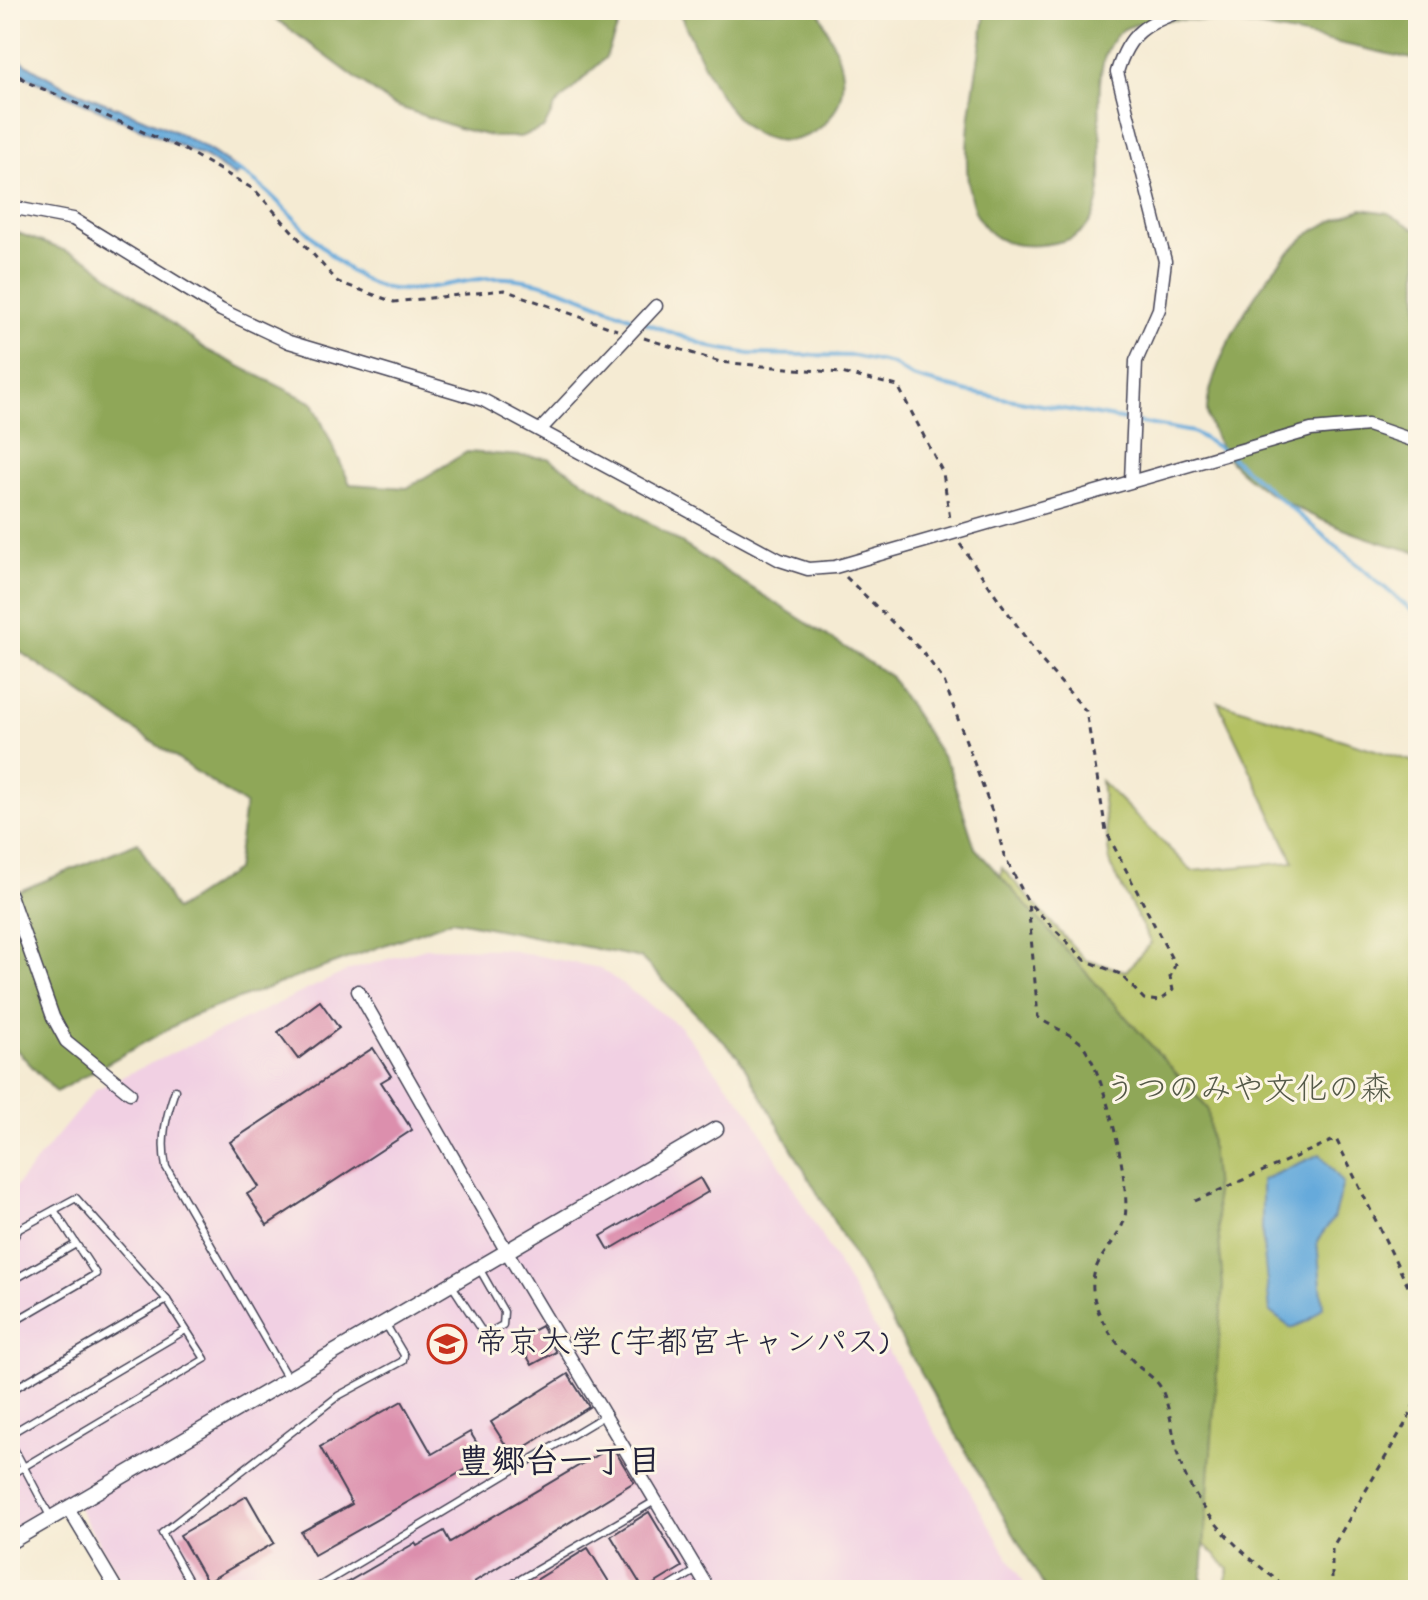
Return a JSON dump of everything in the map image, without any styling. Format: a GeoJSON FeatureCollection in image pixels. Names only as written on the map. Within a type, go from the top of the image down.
{"type":"FeatureCollection","features":[{"type":"Feature","properties":{"kind":"street"},"geometry":{"type":"LineString","coordinates":[[1131,481],[1136,361],[1159,309],[1165,261],[1117,72],[1125,45],[1150,22],[1183,10]]}},
{"type":"Feature","properties":{"kind":"street"},"geometry":{"type":"LineString","coordinates":[[10,207],[48,211],[73,219],[221,310],[289,342],[447,386],[541,429],[780,560],[808,569],[835,567],[1311,430],[1368,425],[1418,442]]}},
{"type":"Feature","properties":{"kind":"street"},"geometry":{"type":"LineString","coordinates":[[541,429],[656,306]]}},
{"type":"Feature","properties":{"kind":"street"},"geometry":{"type":"LineString","coordinates":[[10,895],[53,1017],[66,1041],[130,1093]]}},
{"type":"Feature","properties":{"kind":"street"},"geometry":{"type":"LineString","coordinates":[[358,991],[507,1252],[709,1590]]}},
{"type":"Feature","properties":{"kind":"street"},"geometry":{"type":"LineString","coordinates":[[10,1542],[716,1129]]}},
{"type":"Feature","properties":{"kind":"street"},"geometry":{"type":"LineString","coordinates":[[68,1508],[117,1590]]}},
{"type":"Feature","properties":{"kind":"lane"},"geometry":{"type":"LineString","coordinates":[[175,1090],[165,1120],[162,1149],[166,1167],[288,1379]]}},
{"type":"Feature","properties":{"kind":"lane"},"geometry":{"type":"LineString","coordinates":[[10,1244],[19,1229],[76,1198],[167,1300],[184,1331],[205,1359],[10,1475]]}},
{"type":"Feature","properties":{"kind":"lane"},"geometry":{"type":"LineString","coordinates":[[10,1324],[96,1274],[54,1210]]}},
{"type":"Feature","properties":{"kind":"lane"},"geometry":{"type":"LineString","coordinates":[[10,1282],[76,1244]]}},
{"type":"Feature","properties":{"kind":"lane"},"geometry":{"type":"LineString","coordinates":[[451,1284],[478,1328],[490,1332],[503,1325],[504,1312],[479,1268]]}},
{"type":"Feature","properties":{"kind":"lane"},"geometry":{"type":"LineString","coordinates":[[10,1391],[167,1300]]}},
{"type":"Feature","properties":{"kind":"lane"},"geometry":{"type":"LineString","coordinates":[[194,1590],[162,1533],[338,1396],[403,1361],[404,1355],[385,1323]]}},
{"type":"Feature","properties":{"kind":"lane"},"geometry":{"type":"LineString","coordinates":[[10,1434],[184,1331]]}},
{"type":"Feature","properties":{"kind":"lane"},"geometry":{"type":"LineString","coordinates":[[313,1590],[604,1416]]}},
{"type":"Feature","properties":{"kind":"lane"},"geometry":{"type":"LineString","coordinates":[[10,1441],[51,1518]]}},
{"type":"Feature","properties":{"kind":"lane"},"geometry":{"type":"LineString","coordinates":[[502,1590],[655,1501]]}},
{"type":"Feature","properties":{"kind":"lane"},"geometry":{"type":"LineString","coordinates":[[664,1590],[697,1570]]}},
{"type":"Feature","properties":{"kind":"path"},"geometry":{"type":"LineString","coordinates":[[10,69],[27,82],[185,150],[255,190],[338,282],[394,302],[504,290],[625,332]]}},
{"type":"Feature","properties":{"kind":"path"},"geometry":{"type":"LineString","coordinates":[[638,336],[720,362],[841,373],[898,386],[943,473],[953,533],[1041,660],[1086,711],[1106,831],[1175,965],[1170,977],[1173,990],[1159,1001],[1144,999],[1120,974],[1085,960],[1028,902],[1004,855],[944,681],[923,652],[835,567]]}},
{"type":"Feature","properties":{"kind":"path"},"geometry":{"type":"LineString","coordinates":[[1028,902],[1038,1017],[1079,1042],[1087,1052],[1124,1165],[1127,1191],[1125,1219],[1116,1237],[1095,1262],[1094,1295],[1107,1331],[1160,1386],[1183,1469],[1206,1512],[1229,1538],[1290,1590]]}},
{"type":"Feature","properties":{"kind":"path"},"geometry":{"type":"LineString","coordinates":[[1195,1201],[1336,1139],[1418,1307]]}},
{"type":"Feature","properties":{"kind":"path"},"geometry":{"type":"LineString","coordinates":[[1332,1590],[1332,1548],[1408,1419],[1418,1394]]}},
{"type":"Feature","properties":{"kind":"shaded area","name":"帝京大学 (宇都宮キャンパス)"},"geometry":{"type":"Polygon","coordinates":[[[426,948],[504,949],[600,968],[679,1026],[749,1111],[1027,1590],[127,1590],[71,1496],[10,1530],[10,1193],[96,1089],[347,971],[426,948]]]}},
{"type":"Feature","properties":{"kind":"green space"},"geometry":{"type":"Polygon","coordinates":[[[264,10],[624,10],[606,57],[555,106],[544,128],[520,137],[495,137],[461,129],[391,104],[264,10]]]}},
{"type":"Feature","properties":{"kind":"green space"},"geometry":{"type":"Polygon","coordinates":[[[678,10],[819,10],[841,66],[841,93],[835,109],[825,123],[812,133],[796,139],[780,141],[762,137],[746,127],[716,88],[678,10]]]}},
{"type":"Feature","properties":{"kind":"green space"},"geometry":{"type":"Polygon","coordinates":[[[985,10],[1418,10],[1418,60],[1225,23],[1151,21],[1124,29],[1108,49],[1101,77],[1101,176],[1097,205],[1086,228],[1063,241],[1017,245],[988,231],[972,204],[967,168],[969,126],[985,10]]]}},
{"type":"Feature","properties":{"kind":"green space"},"geometry":{"type":"Polygon","coordinates":[[[1362,209],[1388,213],[1418,231],[1418,552],[1369,538],[1310,515],[1256,484],[1221,448],[1207,412],[1211,387],[1231,337],[1278,264],[1312,232],[1362,209]]]}},
{"type":"Feature","properties":{"kind":"green space"},"geometry":{"type":"Polygon","coordinates":[[[10,230],[87,259],[205,349],[313,403],[350,484],[407,488],[467,452],[548,458],[890,676],[949,767],[975,848],[1208,1109],[1223,1285],[1201,1590],[1046,1590],[739,1057],[641,958],[452,920],[192,1016],[56,1092],[10,1043],[10,895],[138,842],[175,910],[236,870],[245,805],[10,645],[10,230]]]}},
{"type":"Feature","properties":{"kind":"green space","name":"うつのみや文化の森"},"geometry":{"type":"Polygon","coordinates":[[[1218,702],[1418,763],[1418,1590],[1223,1590],[1229,1569],[1188,1528],[972,1015],[1002,868],[1085,960],[1126,971],[1151,943],[1110,865],[1101,781],[1192,871],[1294,862],[1218,702]]]}},
{"type":"Feature","properties":{"kind":"water"},"geometry":{"type":"Polygon","coordinates":[[[10,52],[64,85],[184,136],[213,152],[239,172],[235,177],[205,157],[29,78],[10,65],[10,52]]]}},
{"type":"Feature","properties":{"kind":"water"},"geometry":{"type":"Polygon","coordinates":[[[1320,1154],[1343,1183],[1333,1219],[1317,1241],[1323,1307],[1308,1321],[1291,1328],[1270,1312],[1262,1234],[1262,1180],[1320,1154]]]}},
{"type":"Feature","properties":{"kind":"building"},"geometry":{"type":"Polygon","coordinates":[[[320,1001],[339,1028],[298,1059],[278,1032],[320,1001]]]}},
{"type":"Feature","properties":{"kind":"building"},"geometry":{"type":"Polygon","coordinates":[[[373,1048],[391,1076],[381,1082],[412,1130],[267,1225],[247,1194],[259,1187],[230,1142],[373,1048]]]}},
{"type":"Feature","properties":{"kind":"building"},"geometry":{"type":"Polygon","coordinates":[[[700,1178],[708,1192],[609,1250],[601,1236],[700,1178]]]}},
{"type":"Feature","properties":{"kind":"building"},"geometry":{"type":"Polygon","coordinates":[[[541,1326],[556,1352],[532,1365],[517,1339],[541,1326]]]}},
{"type":"Feature","properties":{"kind":"building"},"geometry":{"type":"Polygon","coordinates":[[[568,1374],[589,1407],[512,1455],[491,1422],[568,1374]]]}},
{"type":"Feature","properties":{"kind":"building"},"geometry":{"type":"Polygon","coordinates":[[[402,1401],[432,1454],[470,1432],[486,1458],[314,1555],[301,1532],[352,1504],[320,1447],[402,1401]]]}},
{"type":"Feature","properties":{"kind":"building"},"geometry":{"type":"Polygon","coordinates":[[[612,1446],[634,1482],[474,1582],[478,1590],[334,1590],[415,1543],[417,1546],[444,1531],[450,1542],[612,1446]]]}},
{"type":"Feature","properties":{"kind":"building"},"geometry":{"type":"Polygon","coordinates":[[[247,1496],[274,1543],[207,1582],[180,1535],[247,1496]]]}},
{"type":"Feature","properties":{"kind":"building"},"geometry":{"type":"Polygon","coordinates":[[[649,1512],[682,1567],[644,1590],[611,1536],[649,1512]]]}},
{"type":"Feature","properties":{"kind":"building"},"geometry":{"type":"Polygon","coordinates":[[[588,1548],[614,1590],[520,1590],[588,1548]]]}},
{"type":"Feature","properties":{"kind":"waterway"},"geometry":{"type":"LineString","coordinates":[[234,168],[271,195],[343,265],[381,287],[408,290],[478,279],[510,278],[566,291],[637,320]]}},
{"type":"Feature","properties":{"kind":"waterway"},"geometry":{"type":"LineString","coordinates":[[646,323],[711,347],[750,354],[854,356],[892,364],[912,377],[968,392],[1193,432],[1224,451]]}},
{"type":"Feature","properties":{"kind":"waterway"},"geometry":{"type":"LineString","coordinates":[[1231,457],[1418,616]]}},
{"type":"Feature","properties":{"kind":"place","name":"帝京大学 (宇都宮キャンパス)"},"geometry":{"type":"Point","coordinates":[447,1344]}},
{"type":"Feature","properties":{"kind":"district","name":"豊郷台一丁目"},"geometry":{"type":"Point","coordinates":[559,1464]}}]}
